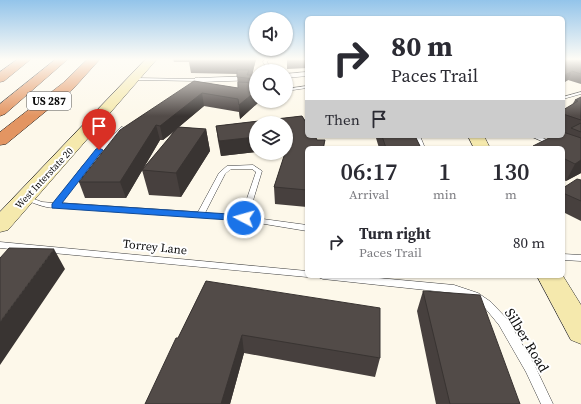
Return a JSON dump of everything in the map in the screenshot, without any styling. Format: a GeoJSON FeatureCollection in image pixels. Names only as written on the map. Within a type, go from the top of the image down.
{"type":"FeatureCollection","features":[{"type":"Feature","properties":{"kind":"highway"},"geometry":{"type":"LineString","coordinates":[[0,111],[40,78]]}},
{"type":"Feature","properties":{"kind":"highway","name":"US 287"},"geometry":{"type":"LineString","coordinates":[[0,140],[76,78]]}},
{"type":"Feature","properties":{"kind":"main road","name":"West Interstate 20"},"geometry":{"type":"LineString","coordinates":[[0,225],[24,197],[135,79]]}},
{"type":"Feature","properties":{"kind":"main road"},"geometry":{"type":"LineString","coordinates":[[551,278],[581,331]]}},
{"type":"Feature","properties":{"kind":"street"},"geometry":{"type":"LineString","coordinates":[[196,86],[249,79]]}},
{"type":"Feature","properties":{"kind":"lane"},"geometry":{"type":"LineString","coordinates":[[135,79],[196,86]]}},
{"type":"Feature","properties":{"kind":"lane"},"geometry":{"type":"LineString","coordinates":[[293,89],[305,87]]}},
{"type":"Feature","properties":{"kind":"lane"},"geometry":{"type":"LineString","coordinates":[[565,97],[581,92]]}},
{"type":"Feature","properties":{"kind":"lane"},"geometry":{"type":"LineString","coordinates":[[55,206],[86,164],[126,126]]}},
{"type":"Feature","properties":{"kind":"lane"},"geometry":{"type":"LineString","coordinates":[[538,138],[558,146]]}},
{"type":"Feature","properties":{"kind":"lane"},"geometry":{"type":"LineString","coordinates":[[200,215],[222,173],[228,167],[253,167],[259,171],[244,218]]}},
{"type":"Feature","properties":{"kind":"lane"},"geometry":{"type":"LineString","coordinates":[[24,197],[41,204],[55,206],[244,218],[305,228]]}},
{"type":"Feature","properties":{"kind":"lane","name":"Torrey Lane"},"geometry":{"type":"LineString","coordinates":[[0,245],[305,274]]}},
{"type":"Feature","properties":{"kind":"lane"},"geometry":{"type":"LineString","coordinates":[[565,257],[581,258]]}},
{"type":"Feature","properties":{"kind":"lane","name":"Silber Road"},"geometry":{"type":"LineString","coordinates":[[343,278],[454,289],[476,296],[488,305],[503,322],[530,368],[547,404]]}},
{"type":"Feature","properties":{"kind":"building"},"geometry":{"type":"Polygon","coordinates":[[[194,81],[238,88],[238,82],[249,83],[249,97],[239,105],[238,99],[202,93],[160,126],[156,125],[120,182],[79,182],[120,130],[194,81]]]}},
{"type":"Feature","properties":{"kind":"building"},"geometry":{"type":"Polygon","coordinates":[[[581,97],[581,120],[565,115],[565,109],[578,101],[575,100],[581,97]]]}},
{"type":"Feature","properties":{"kind":"building"},"geometry":{"type":"Polygon","coordinates":[[[302,116],[305,121],[305,138],[325,140],[324,146],[305,146],[305,190],[274,187],[283,160],[293,160],[293,117],[302,116]]]}},
{"type":"Feature","properties":{"kind":"building"},"geometry":{"type":"Polygon","coordinates":[[[249,122],[249,138],[219,141],[216,126],[249,122]]]}},
{"type":"Feature","properties":{"kind":"building"},"geometry":{"type":"Polygon","coordinates":[[[581,123],[581,132],[571,128],[581,123]]]}},
{"type":"Feature","properties":{"kind":"building"},"geometry":{"type":"Polygon","coordinates":[[[178,127],[206,129],[176,173],[142,170],[178,127]]]}},
{"type":"Feature","properties":{"kind":"building"},"geometry":{"type":"Polygon","coordinates":[[[565,133],[581,138],[581,160],[575,164],[565,159],[565,146],[533,146],[549,138],[565,138],[565,133]]]}},
{"type":"Feature","properties":{"kind":"building"},"geometry":{"type":"Polygon","coordinates":[[[383,138],[416,138],[420,146],[385,146],[383,138]]]}},
{"type":"Feature","properties":{"kind":"building"},"geometry":{"type":"Polygon","coordinates":[[[577,179],[581,180],[581,201],[565,194],[565,187],[577,179]]]}},
{"type":"Feature","properties":{"kind":"building"},"geometry":{"type":"Polygon","coordinates":[[[9,248],[54,249],[0,322],[0,258],[9,248]]]}},
{"type":"Feature","properties":{"kind":"building"},"geometry":{"type":"Polygon","coordinates":[[[206,281],[380,308],[380,358],[242,335],[221,404],[145,404],[176,338],[178,338],[206,281]]]}},
{"type":"Feature","properties":{"kind":"building"},"geometry":{"type":"Polygon","coordinates":[[[423,291],[480,295],[520,404],[450,404],[423,291]]]}},
{"type":"Feature","properties":{"kind":"route"},"geometry":{"type":"LineString","coordinates":[[99,150],[86,164],[55,206],[244,218]]}}]}
